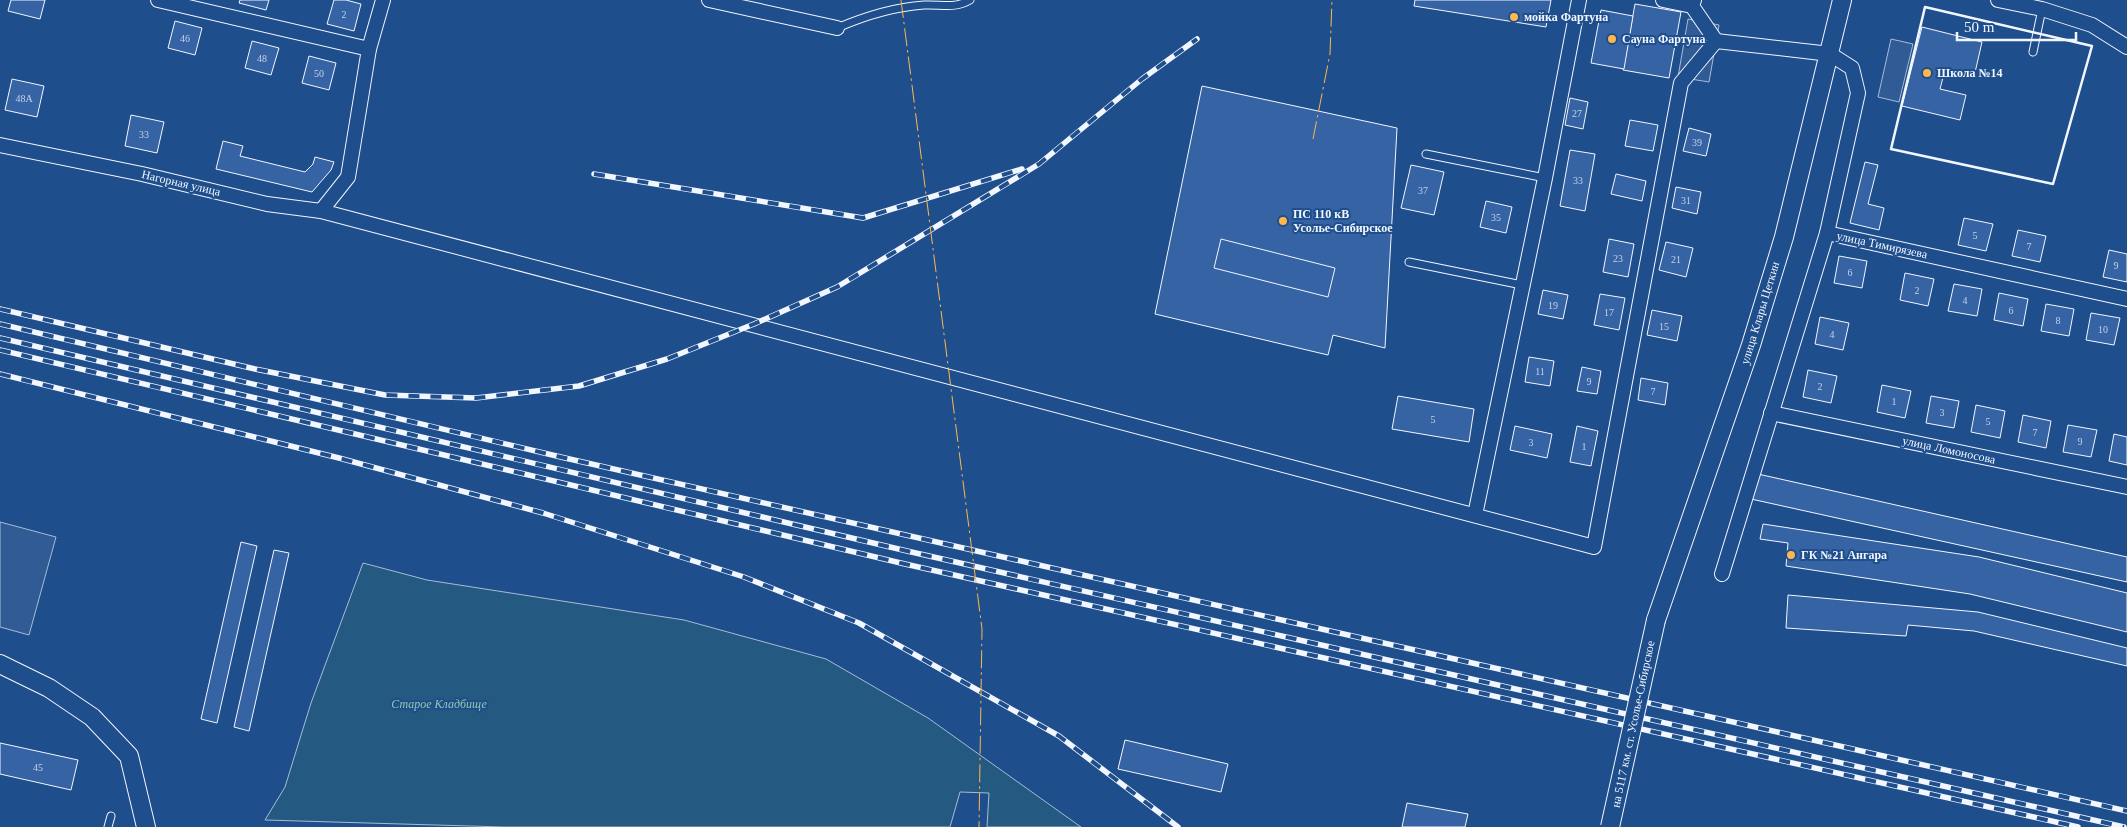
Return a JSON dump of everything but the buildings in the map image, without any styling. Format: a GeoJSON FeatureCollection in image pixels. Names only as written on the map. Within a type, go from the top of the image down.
{"type":"FeatureCollection","features":[{"type":"Feature","properties":{"kind":"street"},"geometry":{"type":"LineString","coordinates":[[158,0],[369,49]]}},
{"type":"Feature","properties":{"kind":"street"},"geometry":{"type":"LineString","coordinates":[[321,211],[348,178],[369,49],[383,0]]}},
{"type":"Feature","properties":{"kind":"street"},"geometry":{"type":"LineString","coordinates":[[710,0],[765,14],[837,28]]}},
{"type":"Feature","properties":{"kind":"street"},"geometry":{"type":"LineString","coordinates":[[1475,515],[1545,178],[1579,0]]}},
{"type":"Feature","properties":{"kind":"street"},"geometry":{"type":"LineString","coordinates":[[1663,0],[1693,3],[1716,40],[1830,54]]}},
{"type":"Feature","properties":{"kind":"street","name":"улица Клары Цеткин"},"geometry":{"type":"LineString","coordinates":[[1656,620],[1751,345],[1784,236],[1842,0]]}},
{"type":"Feature","properties":{"kind":"street"},"geometry":{"type":"LineString","coordinates":[[1998,0],[2042,9],[2092,25],[2127,47]]}},
{"type":"Feature","properties":{"kind":"street","name":"Нагорная улица"},"geometry":{"type":"LineString","coordinates":[[0,145],[142,174],[267,204],[321,211],[1594,547],[1681,83],[1716,40]]}},
{"type":"Feature","properties":{"kind":"street","name":"улица Тимирязева"},"geometry":{"type":"LineString","coordinates":[[1830,54],[1852,68],[1858,93],[1827,232],[2127,299]]}},
{"type":"Feature","properties":{"kind":"street"},"geometry":{"type":"LineString","coordinates":[[1722,574],[1827,232]]}},
{"type":"Feature","properties":{"kind":"street","name":"улица Ломоносова"},"geometry":{"type":"LineString","coordinates":[[1771,413],[2127,487]]}},
{"type":"Feature","properties":{"kind":"street","name":"на 5117 км. ст. Усолье-Сибирское"},"geometry":{"type":"LineString","coordinates":[[1610,827],[1656,620]]}},
{"type":"Feature","properties":{"kind":"street"},"geometry":{"type":"LineString","coordinates":[[0,664],[49,688],[92,718],[129,756],[146,827]]}},
{"type":"Feature","properties":{"kind":"lane"},"geometry":{"type":"LineString","coordinates":[[837,28],[870,14],[924,5],[960,6],[970,0]]}},
{"type":"Feature","properties":{"kind":"lane"},"geometry":{"type":"LineString","coordinates":[[2033,52],[2042,9]]}},
{"type":"Feature","properties":{"kind":"lane"},"geometry":{"type":"LineString","coordinates":[[1426,154],[1545,178]]}},
{"type":"Feature","properties":{"kind":"lane"},"geometry":{"type":"LineString","coordinates":[[1409,262],[1522,285]]}},
{"type":"Feature","properties":{"kind":"lane"},"geometry":{"type":"LineString","coordinates":[[108,827],[111,816]]}},
{"type":"Feature","properties":{"kind":"green space","name":"Старое Кладбище"},"geometry":{"type":"Polygon","coordinates":[[[363,563],[427,580],[684,620],[826,659],[928,718],[1081,827],[987,827],[989,793],[960,792],[950,827],[504,827],[265,820],[285,787],[311,703],[363,563]]]}},
{"type":"Feature","properties":{"kind":"shaded area"},"geometry":{"type":"Polygon","coordinates":[[[1688,19],[1719,25],[1709,82],[1678,77],[1688,19]]]}},
{"type":"Feature","properties":{"kind":"shaded area"},"geometry":{"type":"Polygon","coordinates":[[[1891,39],[1913,44],[1899,102],[1878,97],[1891,39]]]}},
{"type":"Feature","properties":{"kind":"shaded area"},"geometry":{"type":"Polygon","coordinates":[[[0,522],[56,537],[29,635],[0,627],[0,522]]]}},
{"type":"Feature","properties":{"kind":"railway"},"geometry":{"type":"LineString","coordinates":[[0,309],[255,369],[385,395],[476,398],[579,386],[667,359],[754,324],[837,287],[1039,164],[1142,79],[1197,39]]}},
{"type":"Feature","properties":{"kind":"railway"},"geometry":{"type":"LineString","coordinates":[[594,174],[863,218],[1022,169]]}},
{"type":"Feature","properties":{"kind":"railway"},"geometry":{"type":"LineString","coordinates":[[0,324],[565,458],[2127,811]]}},
{"type":"Feature","properties":{"kind":"railway"},"geometry":{"type":"LineString","coordinates":[[0,338],[907,551],[2124,827]]}},
{"type":"Feature","properties":{"kind":"railway"},"geometry":{"type":"LineString","coordinates":[[0,350],[905,564],[2078,827]]}},
{"type":"Feature","properties":{"kind":"railway"},"geometry":{"type":"LineString","coordinates":[[0,374],[339,458],[543,513],[744,577],[859,623],[1059,736],[1178,827]]}},
{"type":"Feature","properties":{"kind":"wall"},"geometry":{"type":"LineString","coordinates":[[1925,7],[2092,46],[2053,184],[1891,149],[1925,7]]}},
{"type":"Feature","properties":{"kind":"power"},"geometry":{"type":"LineString","coordinates":[[901,0],[982,629],[979,827]]}},
{"type":"Feature","properties":{"kind":"power"},"geometry":{"type":"LineString","coordinates":[[1313,139],[1330,54],[1332,0]]}},
{"type":"Feature","properties":{"kind":"place","name":"мойка Фартуна"},"geometry":{"type":"Point","coordinates":[1514,17]}},
{"type":"Feature","properties":{"kind":"place","name":"Сауна Фартуна"},"geometry":{"type":"Point","coordinates":[1612,39]}},
{"type":"Feature","properties":{"kind":"place","name":"Школа №14"},"geometry":{"type":"Point","coordinates":[1927,73]}},
{"type":"Feature","properties":{"kind":"place","name":"ПС 110 кВ Усолье-Сибирское"},"geometry":{"type":"Point","coordinates":[1283,221]}},
{"type":"Feature","properties":{"kind":"place","name":"ГК №21 Ангара"},"geometry":{"type":"Point","coordinates":[1791,555]}}]}
